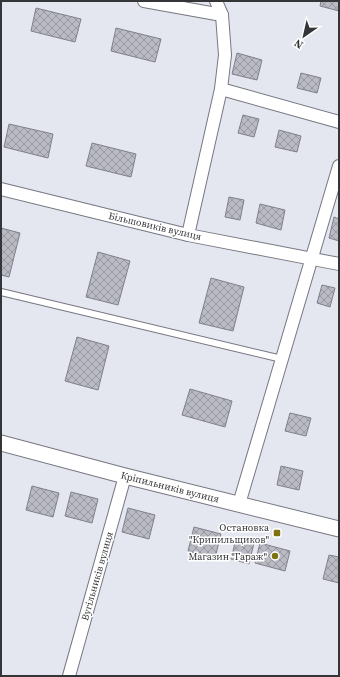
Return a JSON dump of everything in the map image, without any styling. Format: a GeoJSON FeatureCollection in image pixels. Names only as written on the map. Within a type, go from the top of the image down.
{"type":"FeatureCollection","features":[{"type":"Feature","properties":{"kind":"street"},"geometry":{"type":"LineString","coordinates":[[144,1],[222,15]]}},
{"type":"Feature","properties":{"kind":"street"},"geometry":{"type":"LineString","coordinates":[[188,235],[221,89],[225,55],[222,15],[216,1]]}},
{"type":"Feature","properties":{"kind":"street"},"geometry":{"type":"LineString","coordinates":[[221,89],[339,122]]}},
{"type":"Feature","properties":{"kind":"street"},"geometry":{"type":"LineString","coordinates":[[239,504],[339,166]]}},
{"type":"Feature","properties":{"kind":"street","name":"Більшовиків вулиця"},"geometry":{"type":"LineString","coordinates":[[1,189],[188,235],[339,264]]}},
{"type":"Feature","properties":{"kind":"street","name":"Кріпильників вулиця"},"geometry":{"type":"LineString","coordinates":[[1,443],[125,476],[339,529]]}},
{"type":"Feature","properties":{"kind":"street","name":"Вугільників вулиця"},"geometry":{"type":"LineString","coordinates":[[68,676],[125,476]]}},
{"type":"Feature","properties":{"kind":"lane"},"geometry":{"type":"LineString","coordinates":[[1,292],[282,359]]}},
{"type":"Feature","properties":{"kind":"building"},"geometry":{"type":"Polygon","coordinates":[[[321,1],[339,1],[339,11],[320,6],[321,1]]]}},
{"type":"Feature","properties":{"kind":"building"},"geometry":{"type":"Polygon","coordinates":[[[36,8],[81,19],[75,42],[31,31],[36,8]]]}},
{"type":"Feature","properties":{"kind":"building"},"geometry":{"type":"Polygon","coordinates":[[[116,28],[161,39],[155,62],[111,51],[116,28]]]}},
{"type":"Feature","properties":{"kind":"building"},"geometry":{"type":"Polygon","coordinates":[[[237,53],[262,60],[257,80],[232,74],[237,53]]]}},
{"type":"Feature","properties":{"kind":"building"},"geometry":{"type":"Polygon","coordinates":[[[301,73],[321,78],[317,93],[297,88],[301,73]]]}},
{"type":"Feature","properties":{"kind":"building"},"geometry":{"type":"Polygon","coordinates":[[[243,115],[259,119],[254,137],[238,133],[243,115]]]}},
{"type":"Feature","properties":{"kind":"building"},"geometry":{"type":"Polygon","coordinates":[[[9,124],[53,134],[48,158],[4,147],[9,124]]]}},
{"type":"Feature","properties":{"kind":"building"},"geometry":{"type":"Polygon","coordinates":[[[279,130],[301,136],[297,152],[275,147],[279,130]]]}},
{"type":"Feature","properties":{"kind":"building"},"geometry":{"type":"Polygon","coordinates":[[[92,143],[136,154],[131,177],[86,166],[92,143]]]}},
{"type":"Feature","properties":{"kind":"building"},"geometry":{"type":"Polygon","coordinates":[[[229,197],[244,200],[240,220],[225,217],[229,197]]]}},
{"type":"Feature","properties":{"kind":"building"},"geometry":{"type":"Polygon","coordinates":[[[260,204],[285,210],[281,230],[256,223],[260,204]]]}},
{"type":"Feature","properties":{"kind":"building"},"geometry":{"type":"Polygon","coordinates":[[[334,217],[339,219],[339,241],[329,238],[334,217]]]}},
{"type":"Feature","properties":{"kind":"building"},"geometry":{"type":"Polygon","coordinates":[[[1,228],[20,233],[9,277],[1,275],[1,228]]]}},
{"type":"Feature","properties":{"kind":"building"},"geometry":{"type":"Polygon","coordinates":[[[98,252],[130,261],[118,305],[86,297],[98,252]]]}},
{"type":"Feature","properties":{"kind":"building"},"geometry":{"type":"Polygon","coordinates":[[[211,278],[244,287],[233,331],[199,323],[211,278]]]}},
{"type":"Feature","properties":{"kind":"building"},"geometry":{"type":"Polygon","coordinates":[[[322,285],[335,288],[330,307],[317,303],[322,285]]]}},
{"type":"Feature","properties":{"kind":"building"},"geometry":{"type":"Polygon","coordinates":[[[77,337],[109,346],[98,390],[65,381],[77,337]]]}},
{"type":"Feature","properties":{"kind":"building"},"geometry":{"type":"Polygon","coordinates":[[[190,389],[232,401],[225,427],[182,415],[190,389]]]}},
{"type":"Feature","properties":{"kind":"building"},"geometry":{"type":"Polygon","coordinates":[[[290,413],[311,418],[306,436],[285,431],[290,413]]]}},
{"type":"Feature","properties":{"kind":"building"},"geometry":{"type":"Polygon","coordinates":[[[281,466],[303,471],[299,490],[277,485],[281,466]]]}},
{"type":"Feature","properties":{"kind":"building"},"geometry":{"type":"Polygon","coordinates":[[[32,486],[59,493],[53,517],[26,510],[32,486]]]}},
{"type":"Feature","properties":{"kind":"building"},"geometry":{"type":"Polygon","coordinates":[[[71,492],[98,499],[92,523],[65,516],[71,492]]]}},
{"type":"Feature","properties":{"kind":"building"},"geometry":{"type":"Polygon","coordinates":[[[128,508],[155,515],[149,539],[122,532],[128,508]]]}},
{"type":"Feature","properties":{"kind":"building"},"geometry":{"type":"Polygon","coordinates":[[[194,527],[221,534],[215,558],[188,551],[194,527]]]}},
{"type":"Feature","properties":{"kind":"building"},"geometry":{"type":"Polygon","coordinates":[[[236,539],[254,543],[249,564],[231,559],[236,539]]]}},
{"type":"Feature","properties":{"kind":"building"},"geometry":{"type":"Polygon","coordinates":[[[260,543],[290,551],[285,571],[255,563],[260,543]]]}},
{"type":"Feature","properties":{"kind":"building"},"geometry":{"type":"Polygon","coordinates":[[[329,555],[339,557],[339,583],[323,579],[329,555]]]}},
{"type":"Feature","properties":{"kind":"place","name":"Остановка \"Крипильщиков\""},"geometry":{"type":"Point","coordinates":[277,533]}},
{"type":"Feature","properties":{"kind":"place","name":"Магазин \"Гараж\""},"geometry":{"type":"Point","coordinates":[275,556]}}]}
